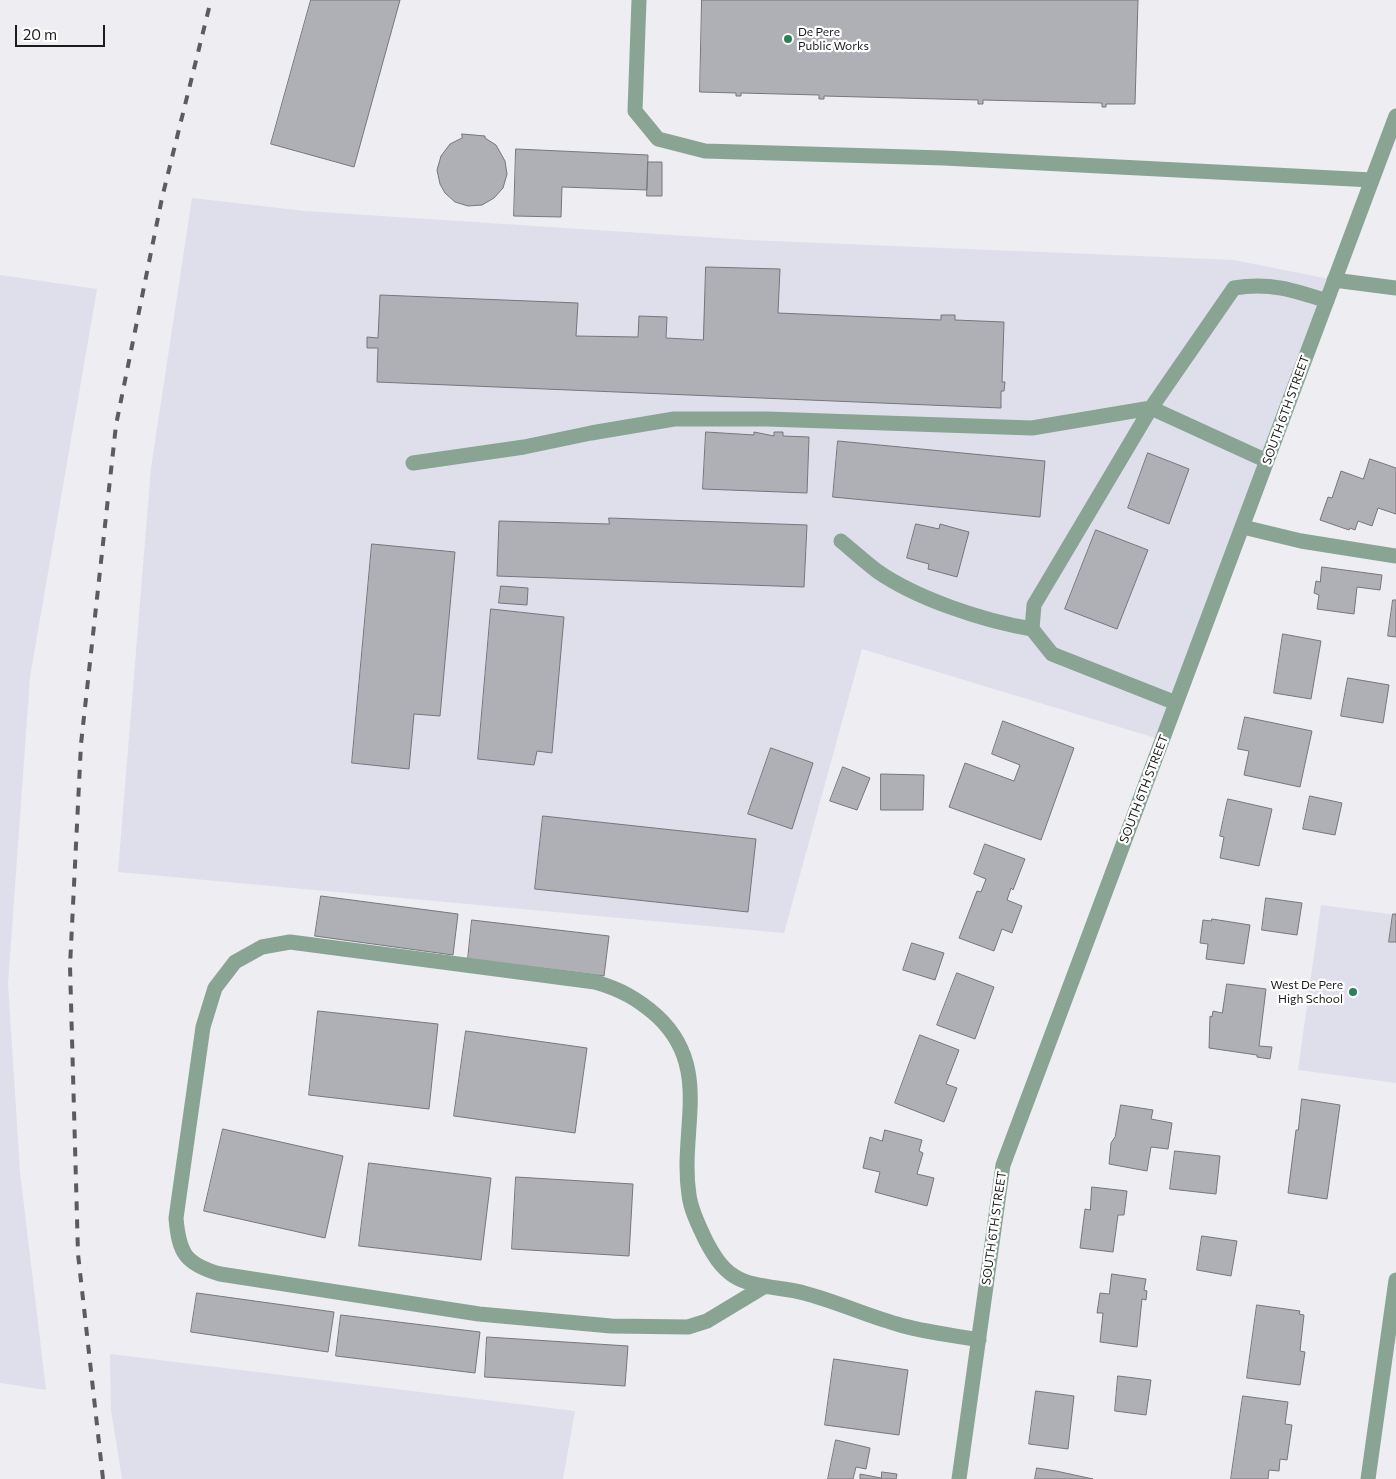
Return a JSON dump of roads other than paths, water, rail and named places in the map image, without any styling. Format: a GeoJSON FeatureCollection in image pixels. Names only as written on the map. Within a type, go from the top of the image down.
{"type":"FeatureCollection","features":[{"type":"Feature","properties":{"kind":"street"},"geometry":{"type":"LineString","coordinates":[[639,0],[635,111],[658,139],[705,151],[944,158],[1372,180]]}},
{"type":"Feature","properties":{"kind":"street","name":"SOUTH 6TH STREET"},"geometry":{"type":"LineString","coordinates":[[959,1479],[1003,1165],[1396,116]]}},
{"type":"Feature","properties":{"kind":"street"},"geometry":{"type":"LineString","coordinates":[[1334,280],[1396,288]]}},
{"type":"Feature","properties":{"kind":"street"},"geometry":{"type":"LineString","coordinates":[[1032,629],[1034,605],[1152,408],[1234,288],[1256,284],[1291,289],[1327,301]]}},
{"type":"Feature","properties":{"kind":"street"},"geometry":{"type":"LineString","coordinates":[[413,463],[524,447],[591,433],[674,420],[767,419],[1032,428],[1058,422],[1152,408],[1267,461]]}},
{"type":"Feature","properties":{"kind":"street"},"geometry":{"type":"LineString","coordinates":[[1243,527],[1301,541],[1396,556]]}},
{"type":"Feature","properties":{"kind":"street"},"geometry":{"type":"LineString","coordinates":[[841,541],[877,571],[902,585],[966,613],[1000,624],[1032,629],[1052,654],[1176,702]]}},
{"type":"Feature","properties":{"kind":"street"},"geometry":{"type":"LineString","coordinates":[[765,1286],[708,1321],[688,1328],[611,1326],[479,1314],[220,1274],[198,1268],[186,1255],[178,1241],[176,1218],[203,1027],[215,988],[235,962],[262,947],[290,942],[595,982],[620,989],[644,1004],[672,1030],[686,1058],[692,1091],[687,1166],[689,1196],[697,1223],[717,1260],[734,1277],[765,1286],[803,1292],[898,1325],[979,1340]]}},
{"type":"Feature","properties":{"kind":"street"},"geometry":{"type":"LineString","coordinates":[[1368,1479],[1396,1280]]}},
{"type":"Feature","properties":{"kind":"railway"},"geometry":{"type":"LineString","coordinates":[[103,1479],[78,1254],[70,966],[81,744],[116,425],[162,198],[211,0]]}},
{"type":"Feature","properties":{"kind":"place","name":"De Pere Public Works"},"geometry":{"type":"Point","coordinates":[788,39]}},
{"type":"Feature","properties":{"kind":"place","name":"West De Pere High School"},"geometry":{"type":"Point","coordinates":[1353,992]}}]}
